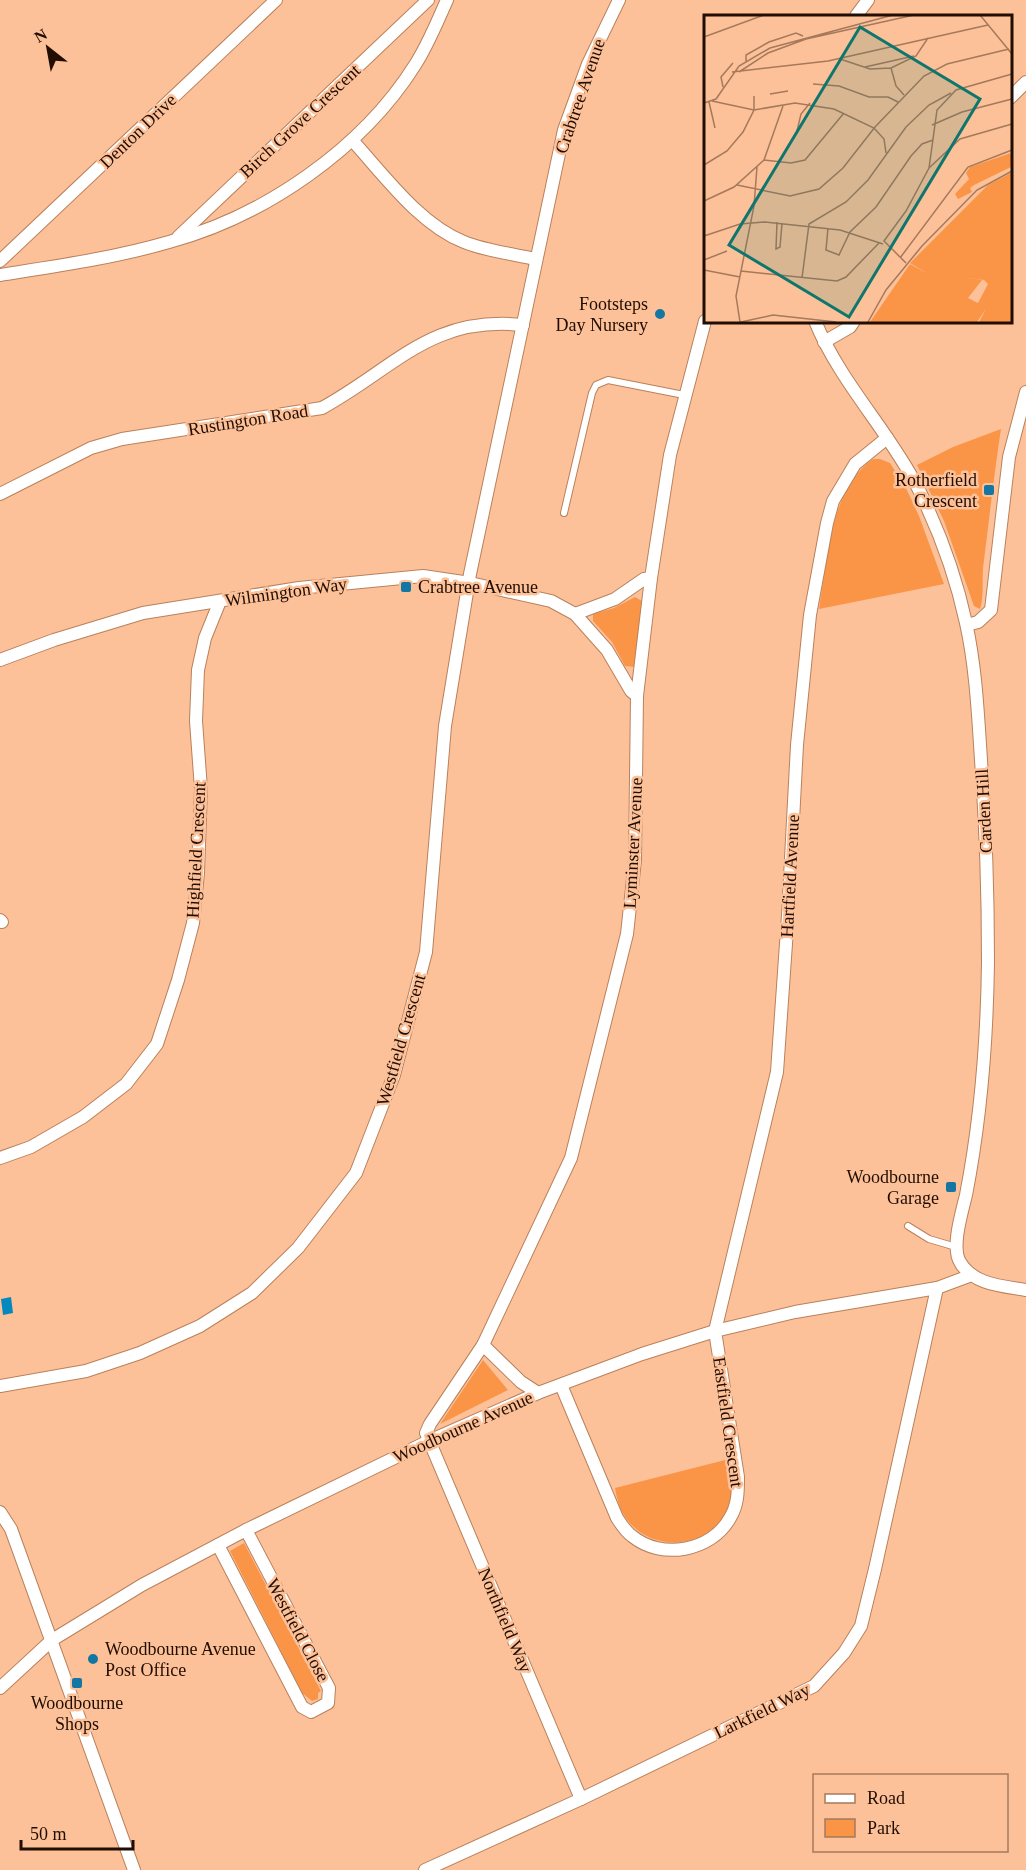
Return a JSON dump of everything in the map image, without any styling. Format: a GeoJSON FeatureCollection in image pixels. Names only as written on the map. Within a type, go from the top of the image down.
{"type":"FeatureCollection","features":[{"type":"Feature","properties":{"kind":"street","name":"Denton Drive"},"geometry":{"type":"LineString","coordinates":[[0,261],[276,0]]}},
{"type":"Feature","properties":{"kind":"street","name":"Birch Grove Crescent"},"geometry":{"type":"LineString","coordinates":[[172,242],[428,0]]}},
{"type":"Feature","properties":{"kind":"street","name":"Birch Grove Crescent"},"geometry":{"type":"LineString","coordinates":[[0,275],[120,255],[172,242],[223,223],[273,198],[318,168],[352,140],[377,115],[415,66],[447,0]]}},
{"type":"Feature","properties":{"kind":"street","name":"Crabtree Avenue"},"geometry":{"type":"LineString","coordinates":[[470,583],[564,130],[588,64],[619,0]]}},
{"type":"Feature","properties":{"kind":"street"},"geometry":{"type":"LineString","coordinates":[[857,15],[867,0]]}},
{"type":"Feature","properties":{"kind":"street"},"geometry":{"type":"LineString","coordinates":[[1011,97],[1026,82]]}},
{"type":"Feature","properties":{"kind":"street"},"geometry":{"type":"LineString","coordinates":[[352,140],[424,218],[448,234],[465,243],[536,259]]}},
{"type":"Feature","properties":{"kind":"street","name":"Rustington Road"},"geometry":{"type":"LineString","coordinates":[[0,494],[91,448],[122,439],[322,408],[347,395],[418,346],[443,333],[469,325],[498,322],[522,325]]}},
{"type":"Feature","properties":{"kind":"street","name":"Lyminster Avenue"},"geometry":{"type":"LineString","coordinates":[[429,1441],[426,1433],[430,1424],[483,1345],[571,1158],[627,934],[636,860],[637,696],[651,579],[670,455],[705,322]]}},
{"type":"Feature","properties":{"kind":"street","name":"Carden Hill"},"geometry":{"type":"LineString","coordinates":[[815,322],[824,342],[849,384],[887,438],[918,489],[957,585],[967,625],[978,709],[984,791],[988,981],[982,1093],[974,1155],[956,1247]]}},
{"type":"Feature","properties":{"kind":"street"},"geometry":{"type":"LineString","coordinates":[[824,342],[850,327],[853,322]]}},
{"type":"Feature","properties":{"kind":"street"},"geometry":{"type":"LineString","coordinates":[[967,625],[985,618],[991,610],[1009,457],[1026,392]]}},
{"type":"Feature","properties":{"kind":"street","name":"Hartfield Avenue"},"geometry":{"type":"LineString","coordinates":[[715,1331],[777,1072],[798,733],[810,615],[827,523],[833,501],[855,464],[887,438]]}},
{"type":"Feature","properties":{"kind":"street","name":"Wilmington Way"},"geometry":{"type":"LineString","coordinates":[[0,660],[54,640],[143,613],[299,588],[423,576],[470,583],[551,601],[575,614],[607,650],[637,696]]}},
{"type":"Feature","properties":{"kind":"street"},"geometry":{"type":"LineString","coordinates":[[575,614],[615,599],[644,579],[651,579]]}},
{"type":"Feature","properties":{"kind":"street","name":"Westfield Crescent"},"geometry":{"type":"LineString","coordinates":[[0,1386],[86,1371],[140,1353],[200,1326],[252,1293],[298,1248],[356,1173],[394,1075],[426,952],[445,726],[470,583]]}},
{"type":"Feature","properties":{"kind":"street","name":"Highfield Crescent"},"geometry":{"type":"LineString","coordinates":[[0,1158],[32,1147],[83,1117],[126,1084],[157,1044],[178,980],[193,923],[198,873],[201,789],[196,721],[198,670],[205,638],[220,601]]}},
{"type":"Feature","properties":{"kind":"street"},"geometry":{"type":"LineString","coordinates":[[956,1247],[959,1262],[972,1275],[986,1283],[1026,1290]]}},
{"type":"Feature","properties":{"kind":"street","name":"Woodbourne Avenue"},"geometry":{"type":"LineString","coordinates":[[0,1688],[52,1640],[142,1585],[246,1530],[429,1441],[538,1393],[642,1354],[715,1331],[795,1312],[937,1288],[972,1275]]}},
{"type":"Feature","properties":{"kind":"street","name":"Larkfield Way"},"geometry":{"type":"LineString","coordinates":[[425,1870],[580,1799],[814,1686],[844,1653],[861,1626],[870,1592],[937,1288]]}},
{"type":"Feature","properties":{"kind":"street","name":"Eastfield Crescent"},"geometry":{"type":"LineString","coordinates":[[561,1385],[617,1518],[631,1536],[655,1549],[676,1550],[696,1546],[715,1536],[730,1519],[738,1500],[738,1477],[715,1331]]}},
{"type":"Feature","properties":{"kind":"street"},"geometry":{"type":"LineString","coordinates":[[483,1345],[520,1382],[538,1393]]}},
{"type":"Feature","properties":{"kind":"street","name":"Northfield Way"},"geometry":{"type":"LineString","coordinates":[[429,1441],[580,1799]]}},
{"type":"Feature","properties":{"kind":"street"},"geometry":{"type":"LineString","coordinates":[[0,1512],[11,1529],[134,1870]]}},
{"type":"Feature","properties":{"kind":"street","name":"Westfield Close"},"geometry":{"type":"LineString","coordinates":[[218,1545],[302,1707],[311,1712],[328,1703],[329,1688],[246,1530]]}},
{"type":"Feature","properties":{"kind":"lane"},"geometry":{"type":"LineString","coordinates":[[564,513],[592,393],[596,385],[608,380],[684,395]]}},
{"type":"Feature","properties":{"kind":"lane"},"geometry":{"type":"LineString","coordinates":[[908,1226],[928,1239],[956,1247]]}},
{"type":"Feature","properties":{"kind":"green space"},"geometry":{"type":"Polygon","coordinates":[[[1001,429],[980,609],[974,606],[944,521],[917,465],[953,447],[1001,429]]]}},
{"type":"Feature","properties":{"kind":"green space"},"geometry":{"type":"Polygon","coordinates":[[[873,459],[890,463],[906,488],[944,584],[819,609],[828,549],[839,507],[859,472],[873,459]]]}},
{"type":"Feature","properties":{"kind":"green space"},"geometry":{"type":"Polygon","coordinates":[[[635,597],[642,601],[635,667],[625,666],[612,642],[593,621],[593,614],[614,608],[635,597]]]}},
{"type":"Feature","properties":{"kind":"green space"},"geometry":{"type":"Polygon","coordinates":[[[483,1360],[508,1390],[440,1424],[483,1360]]]}},
{"type":"Feature","properties":{"kind":"green space"},"geometry":{"type":"Polygon","coordinates":[[[729,1459],[732,1479],[731,1500],[725,1516],[714,1528],[701,1536],[686,1541],[670,1542],[655,1539],[640,1532],[628,1521],[621,1509],[615,1488],[729,1459]]]}},
{"type":"Feature","properties":{"kind":"green space"},"geometry":{"type":"Polygon","coordinates":[[[244,1543],[321,1691],[318,1693],[318,1699],[312,1701],[302,1693],[230,1551],[244,1543]]]}},
{"type":"Feature","properties":{"kind":"water"},"geometry":{"type":"Polygon","coordinates":[[[11,1297],[13,1313],[3,1315],[1,1299],[11,1297]]]}},
{"type":"Feature","properties":{"kind":"place","name":"Footsteps Day Nursery"},"geometry":{"type":"Point","coordinates":[660,314]}},
{"type":"Feature","properties":{"kind":"place","name":"Rotherfield Crescent"},"geometry":{"type":"Point","coordinates":[989,490]}},
{"type":"Feature","properties":{"kind":"place","name":"Crabtree Avenue"},"geometry":{"type":"Point","coordinates":[406,587]}},
{"type":"Feature","properties":{"kind":"place","name":"Woodbourne Garage"},"geometry":{"type":"Point","coordinates":[951,1187]}},
{"type":"Feature","properties":{"kind":"place","name":"Woodbourne Avenue Post Office"},"geometry":{"type":"Point","coordinates":[93,1659]}},
{"type":"Feature","properties":{"kind":"place","name":"Woodbourne Shops"},"geometry":{"type":"Point","coordinates":[77,1683]}}]}
